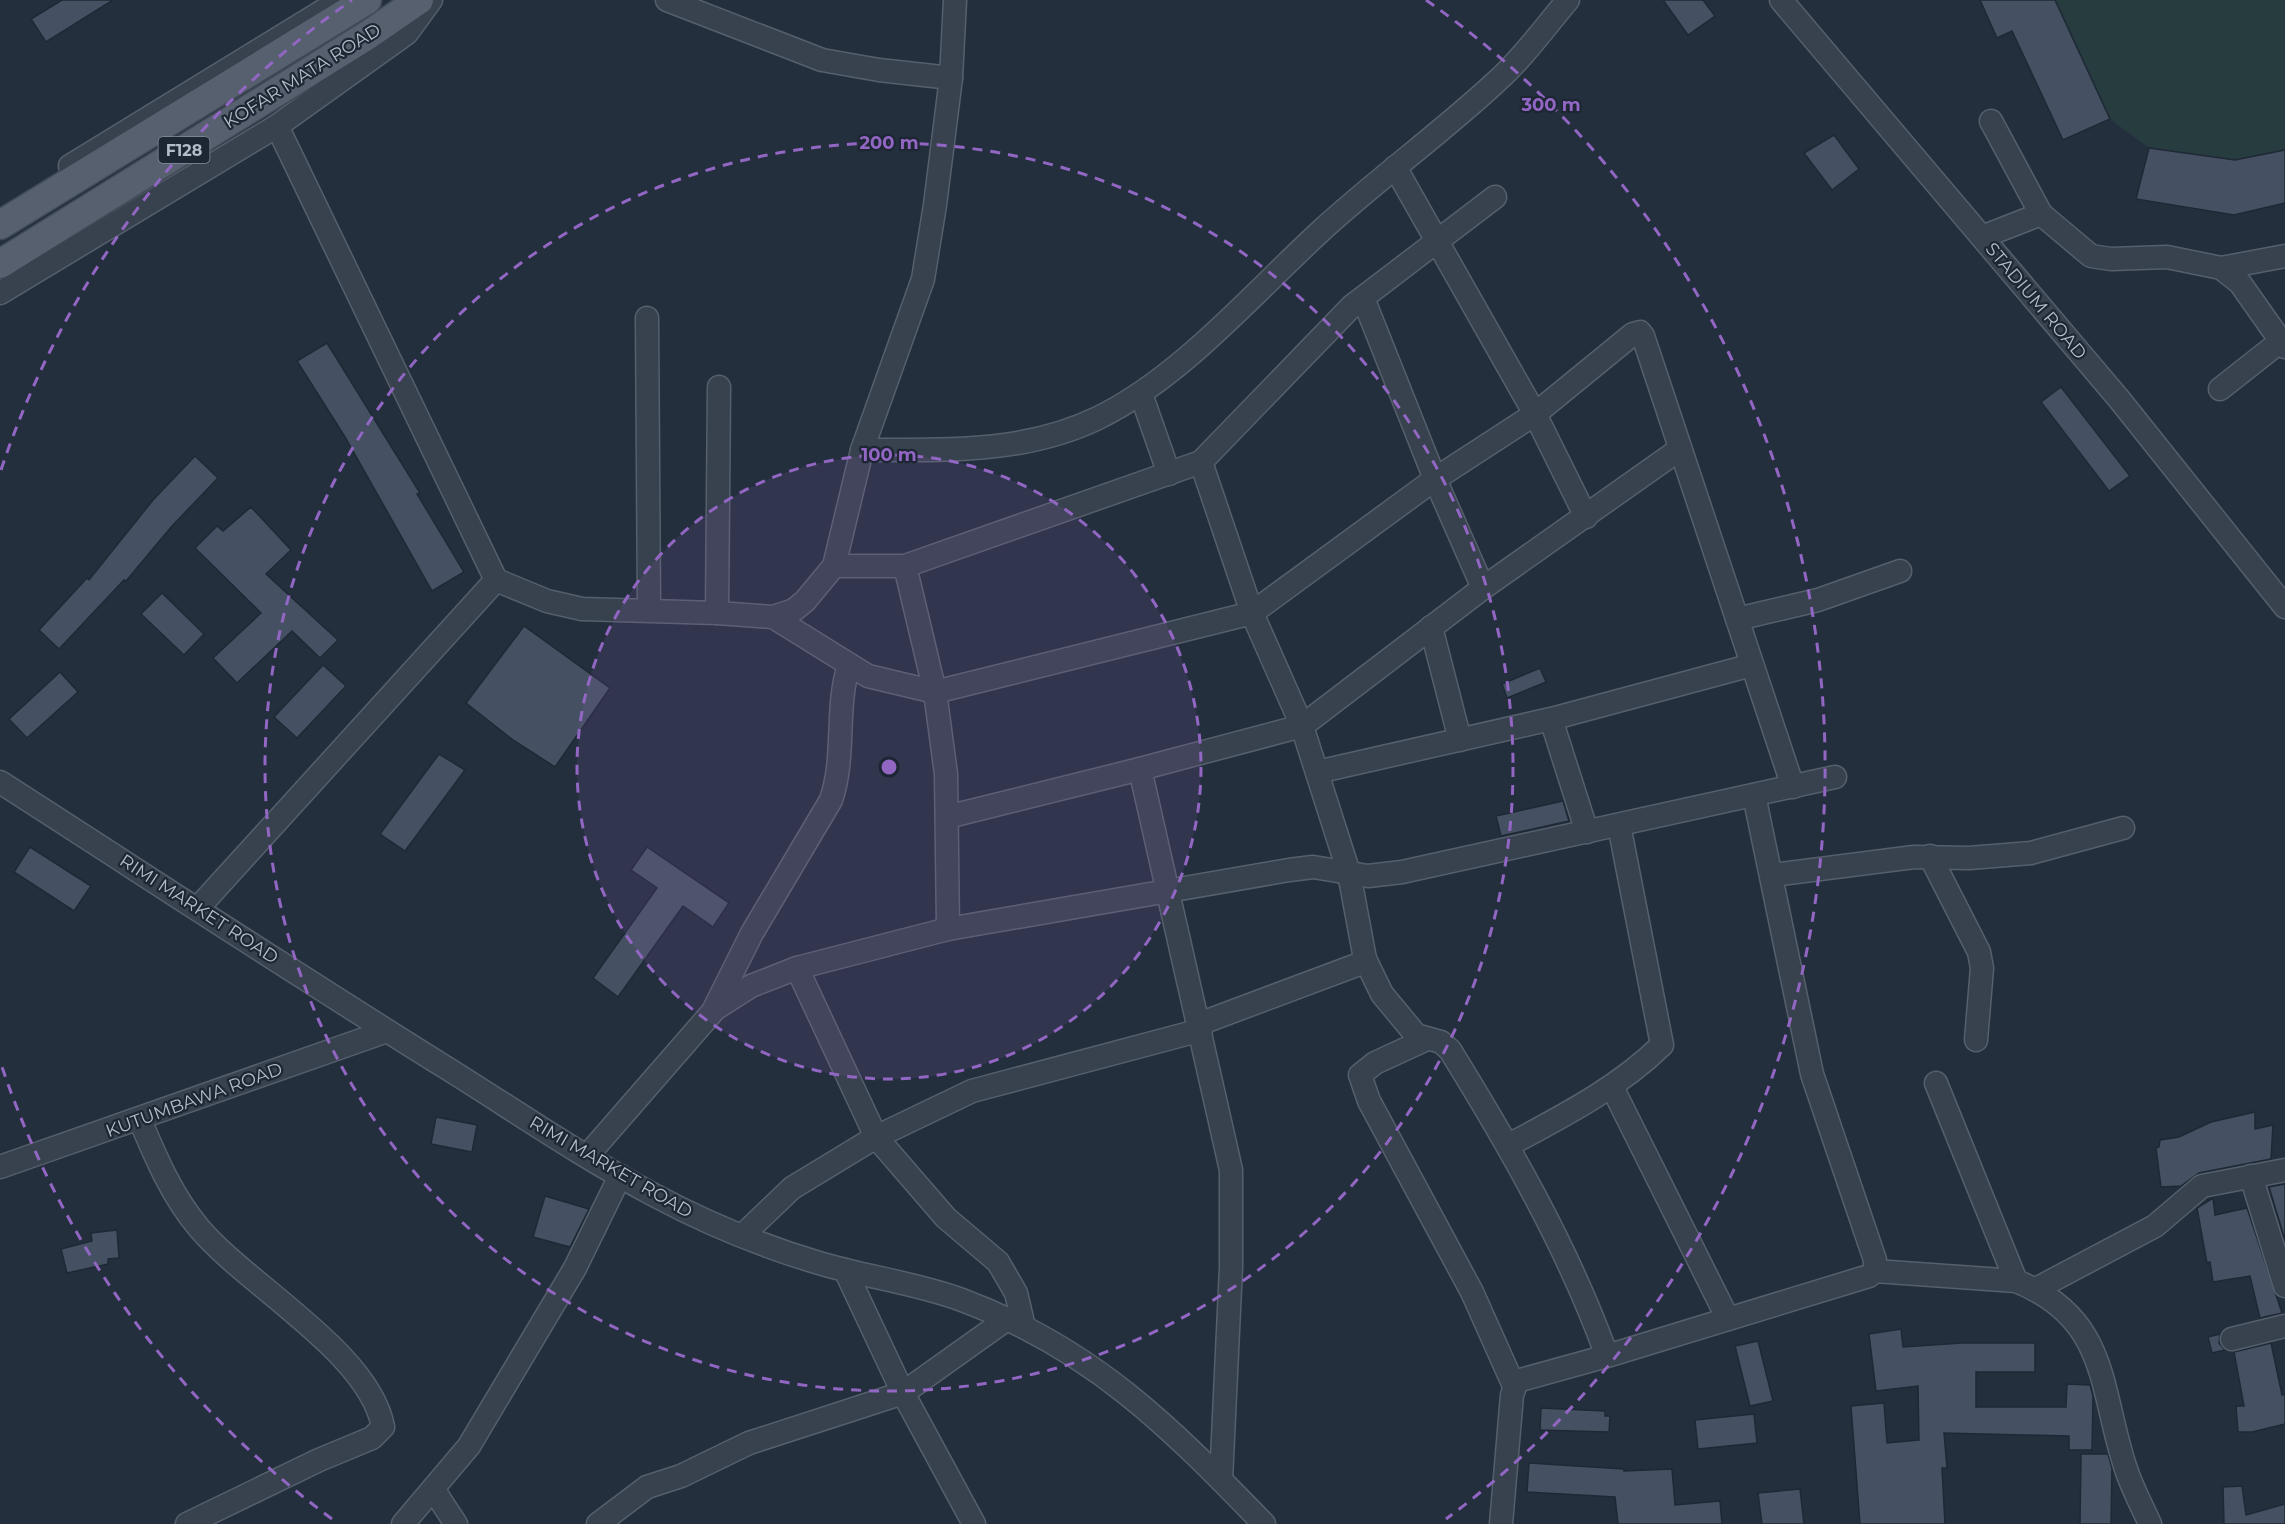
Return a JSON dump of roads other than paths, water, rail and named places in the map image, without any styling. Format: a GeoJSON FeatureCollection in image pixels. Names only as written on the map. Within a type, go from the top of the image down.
{"type":"FeatureCollection","features":[{"type":"Feature","properties":{"kind":"main road","name":"KOFAR MATA ROAD"},"geometry":{"type":"LineString","coordinates":[[0,264],[368,36],[419,0]]}},
{"type":"Feature","properties":{"kind":"main road","name":"KOFAR MATA ROAD"},"geometry":{"type":"LineString","coordinates":[[0,225],[354,3]]}},
{"type":"Feature","properties":{"kind":"street"},"geometry":{"type":"LineString","coordinates":[[0,293],[277,126],[407,33],[431,0]]}},
{"type":"Feature","properties":{"kind":"street"},"geometry":{"type":"LineString","coordinates":[[667,0],[822,60],[879,70],[951,78]]}},
{"type":"Feature","properties":{"kind":"street"},"geometry":{"type":"LineString","coordinates":[[277,126],[496,580],[547,601],[582,609],[649,610],[773,617],[794,610],[805,601],[834,566],[862,450],[923,279],[951,78],[955,0]]}},
{"type":"Feature","properties":{"kind":"street"},"geometry":{"type":"LineString","coordinates":[[862,450],[956,451],[1048,437],[1097,418],[1141,394],[1226,322],[1324,228],[1498,81],[1568,0]]}},
{"type":"Feature","properties":{"kind":"street","name":"STADIUM ROAD"},"geometry":{"type":"LineString","coordinates":[[1781,0],[2119,399],[2285,607]]}},
{"type":"Feature","properties":{"kind":"street"},"geometry":{"type":"LineString","coordinates":[[0,211],[158,109],[354,3]]}},
{"type":"Feature","properties":{"kind":"street"},"geometry":{"type":"LineString","coordinates":[[1991,121],[2041,214],[2091,256],[2111,260],[2168,257],[2221,268],[2285,256]]}},
{"type":"Feature","properties":{"kind":"street"},"geometry":{"type":"LineString","coordinates":[[1395,167],[1535,414],[1586,517]]}},
{"type":"Feature","properties":{"kind":"street"},"geometry":{"type":"LineString","coordinates":[[834,566],[905,566],[1201,462],[1363,298],[1495,197]]}},
{"type":"Feature","properties":{"kind":"street"},"geometry":{"type":"LineString","coordinates":[[1982,237],[2041,214]]}},
{"type":"Feature","properties":{"kind":"street"},"geometry":{"type":"LineString","coordinates":[[2220,389],[2283,344],[2240,283],[2221,268]]}},
{"type":"Feature","properties":{"kind":"street"},"geometry":{"type":"LineString","coordinates":[[1363,298],[1435,479],[1483,588]]}},
{"type":"Feature","properties":{"kind":"street"},"geometry":{"type":"LineString","coordinates":[[647,318],[649,610]]}},
{"type":"Feature","properties":{"kind":"street"},"geometry":{"type":"LineString","coordinates":[[773,617],[868,676],[935,692],[1252,613],[1435,479],[1535,414],[1633,334],[1640,332],[1793,787]]}},
{"type":"Feature","properties":{"kind":"street"},"geometry":{"type":"LineString","coordinates":[[717,613],[719,387]]}},
{"type":"Feature","properties":{"kind":"street"},"geometry":{"type":"LineString","coordinates":[[1141,394],[1169,474]]}},
{"type":"Feature","properties":{"kind":"street"},"geometry":{"type":"LineString","coordinates":[[947,817],[1140,770],[1302,726],[1483,588],[1680,448]]}},
{"type":"Feature","properties":{"kind":"street"},"geometry":{"type":"LineString","coordinates":[[1201,462],[1252,613],[1302,726],[1349,873],[1365,959],[1388,1002],[1416,1035],[1441,1042],[1450,1050],[1509,1145],[1591,1311],[1607,1356]]}},
{"type":"Feature","properties":{"kind":"street"},"geometry":{"type":"LineString","coordinates":[[905,566],[935,692],[946,774],[948,928]]}},
{"type":"Feature","properties":{"kind":"street"},"geometry":{"type":"LineString","coordinates":[[1737,619],[1818,600],[1900,571]]}},
{"type":"Feature","properties":{"kind":"street"},"geometry":{"type":"LineString","coordinates":[[198,908],[496,580]]}},
{"type":"Feature","properties":{"kind":"street"},"geometry":{"type":"LineString","coordinates":[[1431,627],[1460,740]]}},
{"type":"Feature","properties":{"kind":"street"},"geometry":{"type":"LineString","coordinates":[[587,1156],[715,1009],[752,933],[831,800],[837,782],[843,685],[849,664]]}},
{"type":"Feature","properties":{"kind":"street"},"geometry":{"type":"LineString","coordinates":[[1317,772],[1551,719],[1752,665]]}},
{"type":"Feature","properties":{"kind":"street"},"geometry":{"type":"LineString","coordinates":[[1551,719],[1587,832]]}},
{"type":"Feature","properties":{"kind":"street"},"geometry":{"type":"LineString","coordinates":[[1140,770],[1169,889],[1231,1170],[1231,1267],[1221,1480]]}},
{"type":"Feature","properties":{"kind":"street"},"geometry":{"type":"LineString","coordinates":[[715,1009],[751,986],[797,968],[948,928],[1169,889],[1313,867],[1368,876],[1386,875],[1834,777]]}},
{"type":"Feature","properties":{"kind":"street","name":"RIMI MARKET ROAD"},"geometry":{"type":"LineString","coordinates":[[0,782],[387,1031],[620,1176],[700,1218],[781,1251],[845,1270],[915,1285],[1015,1323],[1104,1374],[1184,1441],[1264,1524]]}},
{"type":"Feature","properties":{"kind":"street"},"geometry":{"type":"LineString","coordinates":[[1754,795],[1773,875],[1812,1074],[1875,1260],[1875,1271]]}},
{"type":"Feature","properties":{"kind":"street"},"geometry":{"type":"LineString","coordinates":[[1509,1145],[1580,1108],[1612,1087],[1662,1045],[1619,825]]}},
{"type":"Feature","properties":{"kind":"street"},"geometry":{"type":"LineString","coordinates":[[1773,875],[1930,856],[1969,858],[2031,853],[2123,828]]}},
{"type":"Feature","properties":{"kind":"street"},"geometry":{"type":"LineString","coordinates":[[1930,856],[1979,952],[1982,968],[1976,1040]]}},
{"type":"Feature","properties":{"kind":"street"},"geometry":{"type":"LineString","coordinates":[[743,1235],[792,1188],[876,1137],[972,1091],[1200,1027],[1362,963],[1365,959]]}},
{"type":"Feature","properties":{"kind":"street"},"geometry":{"type":"LineString","coordinates":[[598,1524],[647,1487],[681,1476],[749,1443],[903,1393],[1015,1323],[1016,1293],[998,1262],[946,1218],[876,1137],[797,968]]}},
{"type":"Feature","properties":{"kind":"street","name":"KUTUMBAWA ROAD"},"geometry":{"type":"LineString","coordinates":[[0,1167],[140,1120],[387,1031]]}},
{"type":"Feature","properties":{"kind":"street"},"geometry":{"type":"LineString","coordinates":[[1427,1039],[1375,1063],[1360,1075],[1369,1101],[1472,1292],[1514,1386]]}},
{"type":"Feature","properties":{"kind":"street"},"geometry":{"type":"LineString","coordinates":[[1936,1083],[2026,1285]]}},
{"type":"Feature","properties":{"kind":"street"},"geometry":{"type":"LineString","coordinates":[[1612,1087],[1728,1319]]}},
{"type":"Feature","properties":{"kind":"street"},"geometry":{"type":"LineString","coordinates":[[140,1120],[164,1178],[199,1228],[262,1288],[309,1324],[350,1365],[380,1410],[383,1427],[372,1438],[320,1460],[187,1524]]}},
{"type":"Feature","properties":{"kind":"street"},"geometry":{"type":"LineString","coordinates":[[2026,1285],[2155,1226],[2202,1186],[2285,1170]]}},
{"type":"Feature","properties":{"kind":"street"},"geometry":{"type":"LineString","coordinates":[[403,1524],[469,1446],[575,1268],[620,1176]]}},
{"type":"Feature","properties":{"kind":"street"},"geometry":{"type":"LineString","coordinates":[[2251,1176],[2285,1286]]}},
{"type":"Feature","properties":{"kind":"street"},"geometry":{"type":"LineString","coordinates":[[845,1270],[903,1393],[974,1524]]}},
{"type":"Feature","properties":{"kind":"street"},"geometry":{"type":"LineString","coordinates":[[1501,1524],[1514,1386],[1517,1381],[1869,1276],[1875,1271],[2026,1285],[2066,1312],[2088,1337],[2104,1381],[2126,1470],[2150,1524]]}},
{"type":"Feature","properties":{"kind":"street"},"geometry":{"type":"LineString","coordinates":[[2232,1339],[2285,1326]]}},
{"type":"Feature","properties":{"kind":"street"},"geometry":{"type":"LineString","coordinates":[[433,1489],[456,1524]]}}]}
